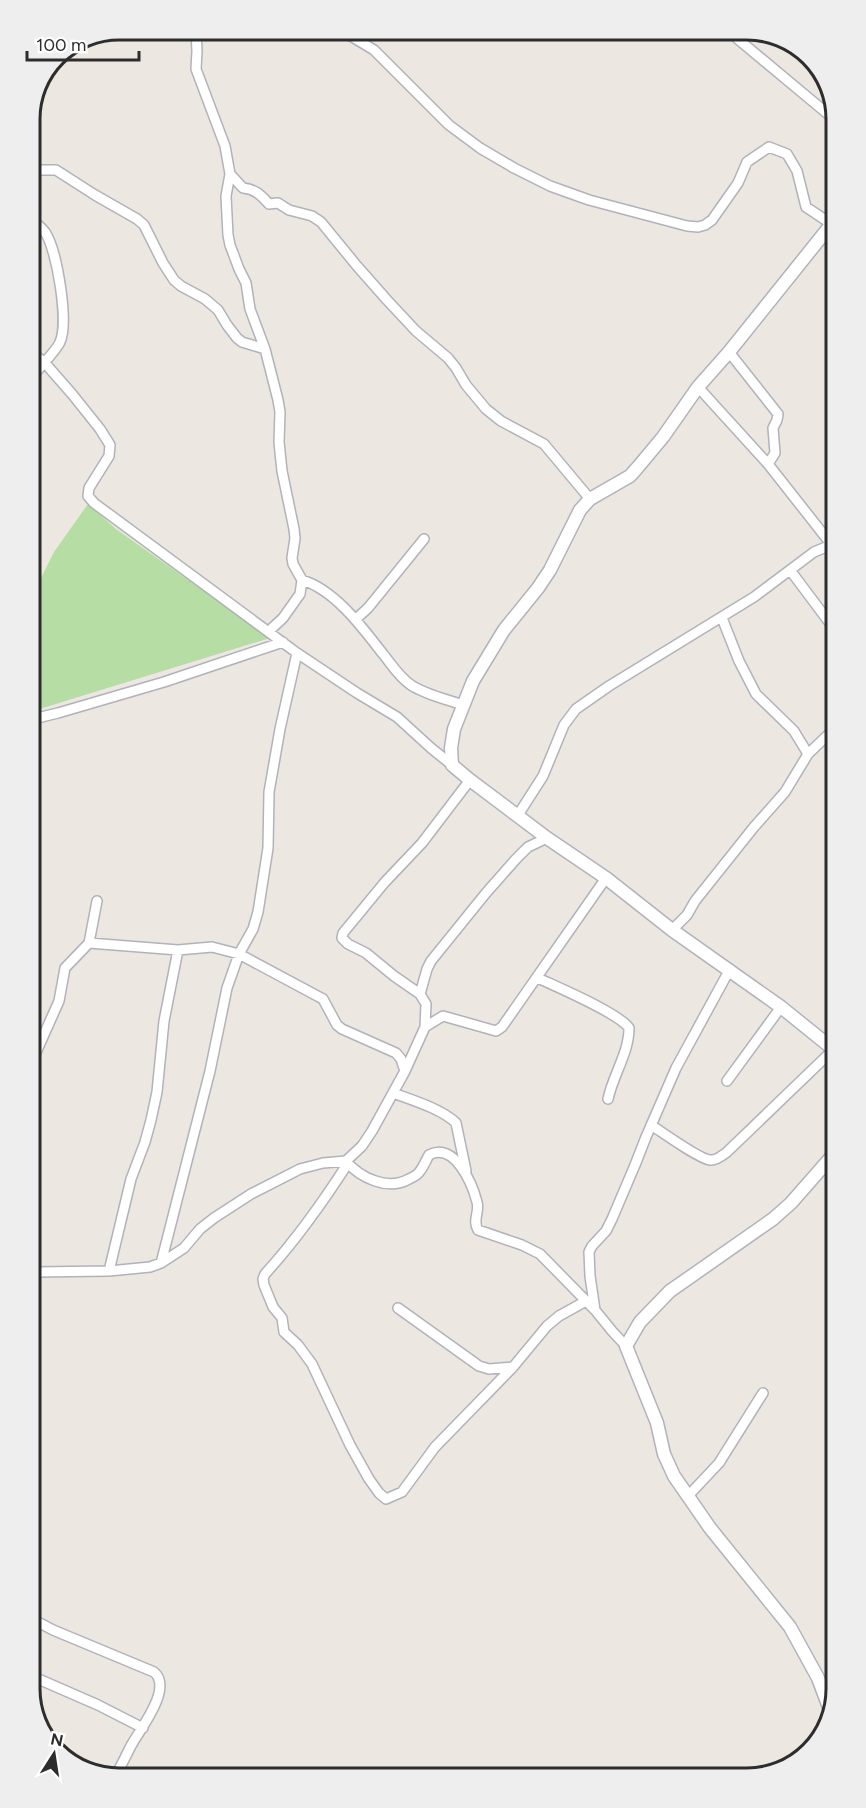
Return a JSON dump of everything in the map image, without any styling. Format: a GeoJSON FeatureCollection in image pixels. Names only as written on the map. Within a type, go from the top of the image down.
{"type":"FeatureCollection","features":[{"type":"Feature","properties":{"kind":"street"},"geometry":{"type":"LineString","coordinates":[[197,41],[196,69],[225,146],[230,174],[226,196],[228,235],[246,283],[247,299],[265,349],[280,412],[279,442],[282,471],[295,538],[292,558],[302,580],[300,594],[283,618],[269,631]]}},
{"type":"Feature","properties":{"kind":"street"},"geometry":{"type":"LineString","coordinates":[[359,41],[374,50],[448,125],[480,148],[550,186],[589,200],[698,227],[712,220],[738,183],[747,162],[769,147],[787,154],[797,171],[806,207],[826,222]]}},
{"type":"Feature","properties":{"kind":"street"},"geometry":{"type":"LineString","coordinates":[[740,41],[825,111]]}},
{"type":"Feature","properties":{"kind":"street"},"geometry":{"type":"LineString","coordinates":[[41,170],[56,170],[137,219],[144,225],[174,280],[218,310],[242,342],[265,349]]}},
{"type":"Feature","properties":{"kind":"street"},"geometry":{"type":"LineString","coordinates":[[230,174],[243,188],[252,189],[269,204],[278,203],[289,210],[312,216],[321,222],[387,300],[416,331],[448,358],[486,409],[501,421],[544,444],[590,499]]}},
{"type":"Feature","properties":{"kind":"street"},"geometry":{"type":"LineString","coordinates":[[41,228],[52,248],[60,284],[63,335],[60,344],[41,366]]}},
{"type":"Feature","properties":{"kind":"street"},"geometry":{"type":"LineString","coordinates":[[452,765],[451,748],[454,729],[483,663],[504,630],[550,570],[580,510],[590,499],[630,476],[663,437],[698,387],[729,352],[826,230]]}},
{"type":"Feature","properties":{"kind":"street"},"geometry":{"type":"LineString","coordinates":[[729,352],[778,414],[773,428],[775,453],[768,464]]}},
{"type":"Feature","properties":{"kind":"street"},"geometry":{"type":"LineString","coordinates":[[41,360],[100,429],[110,445],[109,456],[89,488],[88,496],[94,503],[297,653],[397,717],[430,748],[470,780],[547,838],[606,878],[672,930],[730,969],[826,1043]]}},
{"type":"Feature","properties":{"kind":"street"},"geometry":{"type":"LineString","coordinates":[[698,387],[768,464],[826,538]]}},
{"type":"Feature","properties":{"kind":"street"},"geometry":{"type":"LineString","coordinates":[[356,619],[368,608],[424,539]]}},
{"type":"Feature","properties":{"kind":"street"},"geometry":{"type":"LineString","coordinates":[[518,815],[543,776],[564,725],[576,709],[609,686],[722,618],[814,552],[826,546]]}},
{"type":"Feature","properties":{"kind":"street"},"geometry":{"type":"LineString","coordinates":[[790,570],[826,619]]}},
{"type":"Feature","properties":{"kind":"street"},"geometry":{"type":"LineString","coordinates":[[302,580],[316,585],[356,619],[399,675],[412,686],[463,705]]}},
{"type":"Feature","properties":{"kind":"street"},"geometry":{"type":"LineString","coordinates":[[722,618],[739,661],[756,694],[794,731],[808,754]]}},
{"type":"Feature","properties":{"kind":"street"},"geometry":{"type":"LineString","coordinates":[[41,717],[164,682],[283,642]]}},
{"type":"Feature","properties":{"kind":"street"},"geometry":{"type":"LineString","coordinates":[[161,1263],[210,1071],[226,988],[253,930],[258,912],[268,848],[269,792],[297,653]]}},
{"type":"Feature","properties":{"kind":"street"},"geometry":{"type":"LineString","coordinates":[[672,930],[687,915],[695,901],[785,792],[808,754],[826,737]]}},
{"type":"Feature","properties":{"kind":"street"},"geometry":{"type":"LineString","coordinates":[[470,780],[422,843],[385,882],[343,933],[342,938],[348,944],[366,953],[420,994],[426,1004],[425,1027],[405,1071],[363,1146],[347,1162],[296,1239],[263,1279],[264,1285],[273,1307],[282,1318],[284,1332],[298,1345],[312,1364],[350,1445],[369,1479],[386,1499],[402,1492],[435,1447],[513,1367],[548,1326],[559,1316],[586,1301]]}},
{"type":"Feature","properties":{"kind":"street"},"geometry":{"type":"LineString","coordinates":[[420,994],[431,961],[467,916],[528,847],[547,838]]}},
{"type":"Feature","properties":{"kind":"street"},"geometry":{"type":"LineString","coordinates":[[425,1027],[443,1016],[496,1031],[538,978],[606,878]]}},
{"type":"Feature","properties":{"kind":"street"},"geometry":{"type":"LineString","coordinates":[[40,1043],[59,1001],[65,968],[89,943],[97,901]]}},
{"type":"Feature","properties":{"kind":"street"},"geometry":{"type":"LineString","coordinates":[[89,943],[178,950],[212,947],[240,954],[323,999],[337,1025],[396,1053],[405,1071]]}},
{"type":"Feature","properties":{"kind":"street"},"geometry":{"type":"LineString","coordinates":[[109,1271],[131,1179],[145,1142],[155,1101],[164,1021],[178,950]]}},
{"type":"Feature","properties":{"kind":"street"},"geometry":{"type":"LineString","coordinates":[[595,1310],[589,1252],[606,1231],[612,1219],[676,1068],[730,969]]}},
{"type":"Feature","properties":{"kind":"street"},"geometry":{"type":"LineString","coordinates":[[538,978],[624,1021],[629,1028],[621,1062],[608,1099]]}},
{"type":"Feature","properties":{"kind":"street"},"geometry":{"type":"LineString","coordinates":[[727,1081],[781,1007]]}},
{"type":"Feature","properties":{"kind":"street"},"geometry":{"type":"LineString","coordinates":[[651,1125],[699,1155],[710,1160],[716,1159],[727,1152],[826,1056]]}},
{"type":"Feature","properties":{"kind":"street"},"geometry":{"type":"LineString","coordinates":[[393,1093],[440,1112],[456,1123],[466,1173],[477,1202],[475,1223],[478,1230],[522,1245],[540,1254],[595,1310],[626,1346],[657,1423],[664,1454],[674,1476],[710,1528],[790,1627],[818,1678],[825,1697]]}},
{"type":"Feature","properties":{"kind":"street"},"geometry":{"type":"LineString","coordinates":[[40,1272],[109,1271],[150,1267],[161,1263],[184,1248],[200,1229],[214,1218],[251,1194],[300,1169],[323,1163],[347,1162],[368,1178],[396,1185],[420,1173],[429,1155],[439,1151],[453,1158],[466,1173]]}},
{"type":"Feature","properties":{"kind":"street"},"geometry":{"type":"LineString","coordinates":[[626,1346],[640,1322],[670,1291],[773,1219],[791,1203],[826,1163]]}},
{"type":"Feature","properties":{"kind":"street"},"geometry":{"type":"LineString","coordinates":[[398,1308],[479,1366],[489,1370],[513,1367]]}},
{"type":"Feature","properties":{"kind":"street"},"geometry":{"type":"LineString","coordinates":[[688,1496],[719,1463],[763,1393]]}},
{"type":"Feature","properties":{"kind":"street"},"geometry":{"type":"LineString","coordinates":[[40,1623],[154,1672],[161,1681],[158,1698],[120,1767]]}},
{"type":"Feature","properties":{"kind":"street"},"geometry":{"type":"LineString","coordinates":[[40,1680],[143,1728]]}},
{"type":"Feature","properties":{"kind":"green space"},"geometry":{"type":"Polygon","coordinates":[[[88,504],[116,529],[270,638],[41,709],[41,579],[54,552],[88,504]]]}}]}
